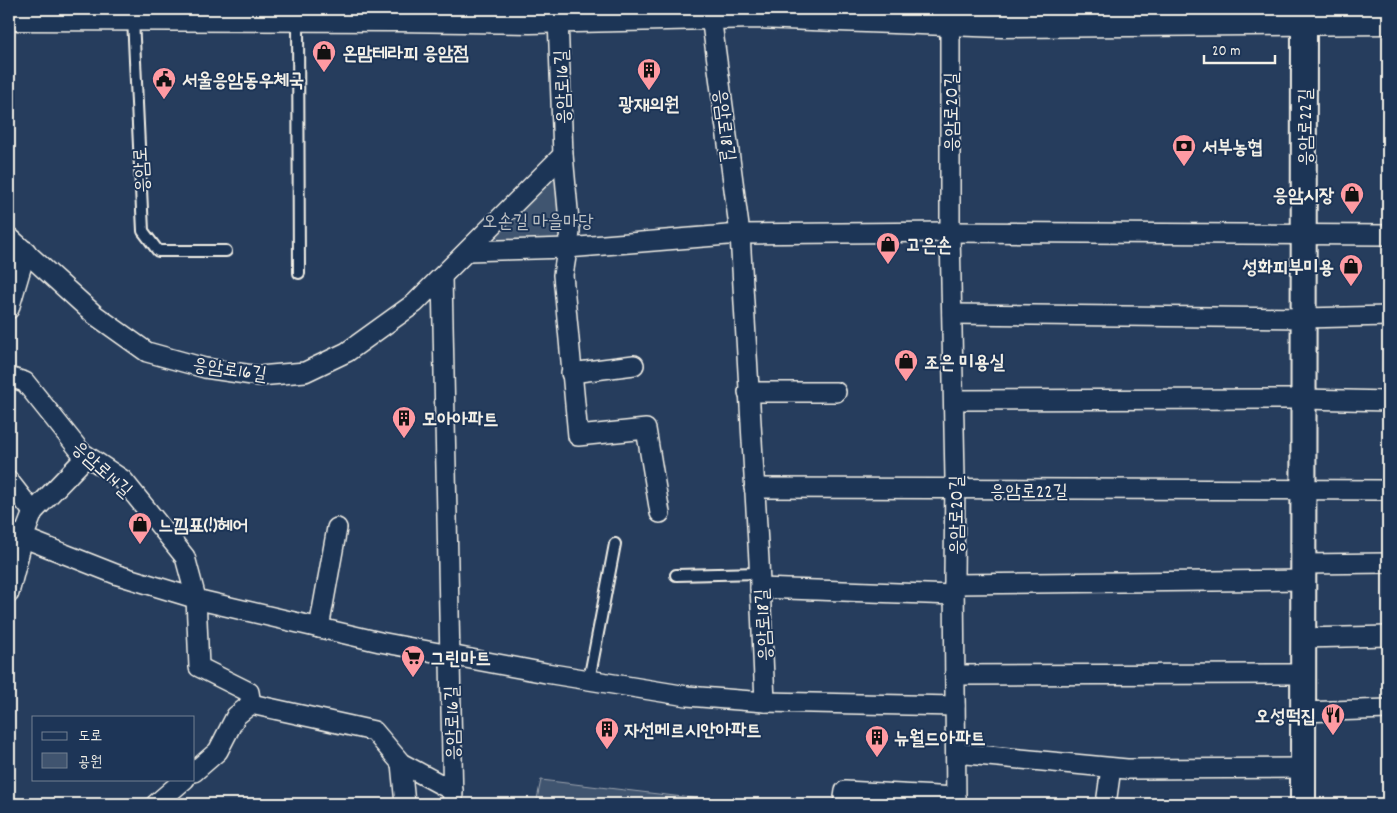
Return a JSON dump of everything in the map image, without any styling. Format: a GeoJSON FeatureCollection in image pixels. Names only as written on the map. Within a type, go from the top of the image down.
{"type":"FeatureCollection","features":[{"type":"Feature","properties":{"kind":"main road"},"geometry":{"type":"LineString","coordinates":[[9,16],[67,12],[133,16],[171,13],[298,17],[474,14],[558,18],[609,13],[712,16],[757,11],[873,14],[950,21],[1038,16],[1304,14],[1388,20]]}},
{"type":"Feature","properties":{"kind":"street","name":"응암로22길"},"geometry":{"type":"LineString","coordinates":[[1304,14],[1304,804]]}},
{"type":"Feature","properties":{"kind":"street","name":"응암로18길"},"geometry":{"type":"LineString","coordinates":[[712,16],[740,234],[765,702]]}},
{"type":"Feature","properties":{"kind":"street","name":"응암로16길"},"geometry":{"type":"LineString","coordinates":[[558,18],[563,156],[570,232],[563,275],[578,436],[646,428],[660,513]]}},
{"type":"Feature","properties":{"kind":"street","name":"응암로20길"},"geometry":{"type":"LineString","coordinates":[[843,804],[845,791],[956,801],[954,589],[956,490],[950,232],[950,21]]}},
{"type":"Feature","properties":{"kind":"street","name":"응암로16길"},"geometry":{"type":"LineString","coordinates":[[26,251],[95,315],[147,352],[205,368],[259,376],[305,372],[347,352],[416,303],[563,156]]}},
{"type":"Feature","properties":{"kind":"street"},"geometry":{"type":"LineString","coordinates":[[468,251],[567,248],[740,234],[950,232],[1388,235]]}},
{"type":"Feature","properties":{"kind":"street"},"geometry":{"type":"LineString","coordinates":[[9,237],[26,251],[9,309]]}},
{"type":"Feature","properties":{"kind":"street","name":"응암로16길"},"geometry":{"type":"LineString","coordinates":[[442,277],[453,798]]}},
{"type":"Feature","properties":{"kind":"street"},"geometry":{"type":"LineString","coordinates":[[952,314],[1304,318],[1388,316]]}},
{"type":"Feature","properties":{"kind":"street"},"geometry":{"type":"LineString","coordinates":[[571,373],[634,365]]}},
{"type":"Feature","properties":{"kind":"street","name":"응암로14길"},"geometry":{"type":"LineString","coordinates":[[9,376],[25,382],[81,452],[122,480],[185,557],[196,598]]}},
{"type":"Feature","properties":{"kind":"street"},"geometry":{"type":"LineString","coordinates":[[748,392],[836,392]]}},
{"type":"Feature","properties":{"kind":"street"},"geometry":{"type":"LineString","coordinates":[[954,400],[1304,399],[1388,401]]}},
{"type":"Feature","properties":{"kind":"street"},"geometry":{"type":"LineString","coordinates":[[9,593],[16,535],[33,512],[87,456]]}},
{"type":"Feature","properties":{"kind":"street"},"geometry":{"type":"LineString","coordinates":[[9,481],[33,512]]}},
{"type":"Feature","properties":{"kind":"street","name":"응암로22길"},"geometry":{"type":"LineString","coordinates":[[754,488],[1388,490]]}},
{"type":"Feature","properties":{"kind":"street"},"geometry":{"type":"LineString","coordinates":[[319,628],[338,528]]}},
{"type":"Feature","properties":{"kind":"street"},"geometry":{"type":"LineString","coordinates":[[16,535],[118,575],[196,598],[380,642],[450,655],[687,696],[765,702],[955,706]]}},
{"type":"Feature","properties":{"kind":"street"},"geometry":{"type":"LineString","coordinates":[[760,581],[954,589],[1304,572],[1388,563]]}},
{"type":"Feature","properties":{"kind":"street"},"geometry":{"type":"LineString","coordinates":[[195,771],[218,751],[236,716],[251,704],[249,692],[199,666],[196,598]]}},
{"type":"Feature","properties":{"kind":"street"},"geometry":{"type":"LineString","coordinates":[[1303,638],[1388,636]]}},
{"type":"Feature","properties":{"kind":"street"},"geometry":{"type":"LineString","coordinates":[[955,675],[1304,674]]}},
{"type":"Feature","properties":{"kind":"street","name":"응암로16길"},"geometry":{"type":"LineString","coordinates":[[251,704],[374,731],[401,763],[453,798]]}},
{"type":"Feature","properties":{"kind":"street"},"geometry":{"type":"LineString","coordinates":[[1303,712],[1388,709]]}},
{"type":"Feature","properties":{"kind":"street"},"geometry":{"type":"LineString","coordinates":[[956,753],[1110,768],[1304,768]]}},
{"type":"Feature","properties":{"kind":"street"},"geometry":{"type":"LineString","coordinates":[[401,763],[406,804]]}},
{"type":"Feature","properties":{"kind":"street"},"geometry":{"type":"LineString","coordinates":[[1106,804],[1110,768]]}},
{"type":"Feature","properties":{"kind":"street"},"geometry":{"type":"LineString","coordinates":[[166,801],[184,780]]}},
{"type":"Feature","properties":{"kind":"lane","name":"응암로"},"geometry":{"type":"LineString","coordinates":[[133,16],[143,231],[158,251],[226,251]]}},
{"type":"Feature","properties":{"kind":"lane"},"geometry":{"type":"LineString","coordinates":[[298,17],[299,273]]}},
{"type":"Feature","properties":{"kind":"lane"},"geometry":{"type":"LineString","coordinates":[[589,680],[615,544]]}},
{"type":"Feature","properties":{"kind":"lane"},"geometry":{"type":"LineString","coordinates":[[676,575],[760,581]]}},
{"type":"Feature","properties":{"kind":"green space","name":"오손길 마을마당"},"geometry":{"type":"Polygon","coordinates":[[[557,171],[562,241],[485,245],[557,171]]]}},
{"type":"Feature","properties":{"kind":"green space"},"geometry":{"type":"Polygon","coordinates":[[[541,780],[708,800],[707,804],[536,804],[541,780]]]}},
{"type":"Feature","properties":{"kind":"place","name":"온맘테라피 응암점"},"geometry":{"type":"Point","coordinates":[324,73]}},
{"type":"Feature","properties":{"kind":"place","name":"광재의원"},"geometry":{"type":"Point","coordinates":[649,91]}},
{"type":"Feature","properties":{"kind":"place","name":"서울응암동우체국"},"geometry":{"type":"Point","coordinates":[164,100]}},
{"type":"Feature","properties":{"kind":"place","name":"서부농협"},"geometry":{"type":"Point","coordinates":[1184,167]}},
{"type":"Feature","properties":{"kind":"place","name":"응암시장"},"geometry":{"type":"Point","coordinates":[1352,215]}},
{"type":"Feature","properties":{"kind":"place","name":"고은손"},"geometry":{"type":"Point","coordinates":[888,265]}},
{"type":"Feature","properties":{"kind":"place","name":"성화피부미용"},"geometry":{"type":"Point","coordinates":[1351,287]}},
{"type":"Feature","properties":{"kind":"place","name":"조은 미용실"},"geometry":{"type":"Point","coordinates":[906,382]}},
{"type":"Feature","properties":{"kind":"place","name":"모아아파트"},"geometry":{"type":"Point","coordinates":[404,439]}},
{"type":"Feature","properties":{"kind":"place","name":"느낌표(!)헤어"},"geometry":{"type":"Point","coordinates":[140,545]}},
{"type":"Feature","properties":{"kind":"place","name":"그린마트"},"geometry":{"type":"Point","coordinates":[413,678]}},
{"type":"Feature","properties":{"kind":"place","name":"오성떡집"},"geometry":{"type":"Point","coordinates":[1333,736]}},
{"type":"Feature","properties":{"kind":"place","name":"자선메르시안아파트"},"geometry":{"type":"Point","coordinates":[607,750]}},
{"type":"Feature","properties":{"kind":"place","name":"뉴월드아파트"},"geometry":{"type":"Point","coordinates":[877,758]}}]}
